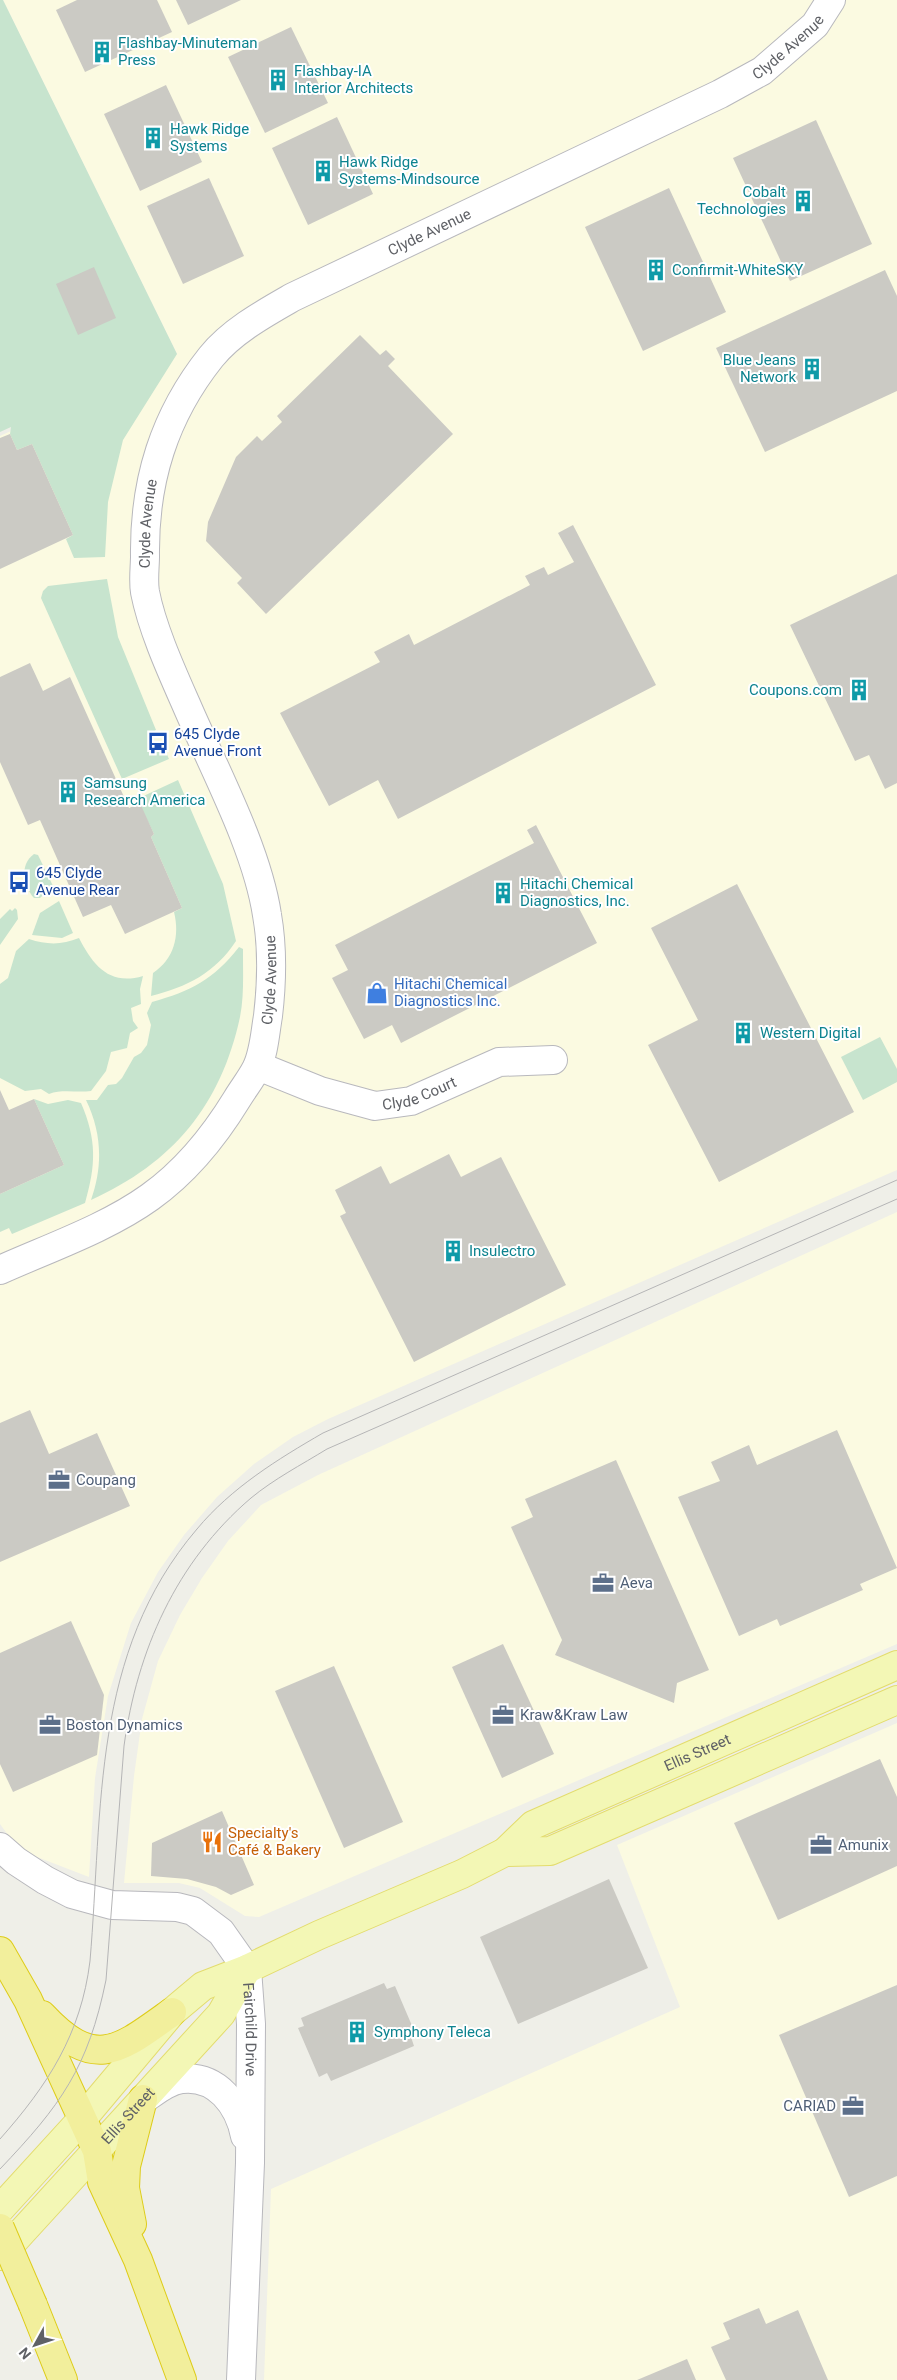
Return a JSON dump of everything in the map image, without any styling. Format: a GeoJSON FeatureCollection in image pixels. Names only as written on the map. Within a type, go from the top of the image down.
{"type":"FeatureCollection","features":[{"type":"Feature","properties":{"kind":"highway"},"geometry":{"type":"LineString","coordinates":[[0,1951],[28,2000],[83,2118],[97,2151],[102,2182],[138,2260],[182,2380]]}},
{"type":"Feature","properties":{"kind":"highway"},"geometry":{"type":"LineString","coordinates":[[28,2000],[57,2031],[69,2040],[88,2048],[112,2050],[129,2043],[172,2012]]}},
{"type":"Feature","properties":{"kind":"highway"},"geometry":{"type":"LineString","coordinates":[[138,2260],[125,2188],[126,2173],[144,2099]]}},
{"type":"Feature","properties":{"kind":"highway"},"geometry":{"type":"LineString","coordinates":[[0,2228],[63,2380]]}},
{"type":"Feature","properties":{"kind":"main road","name":"Ellis Street"},"geometry":{"type":"LineString","coordinates":[[0,2209],[83,2118],[172,2012],[203,1986],[247,1969],[319,1935],[462,1874],[504,1852],[533,1825],[891,1667]]}},
{"type":"Feature","properties":{"kind":"main road","name":"Ellis Street"},"geometry":{"type":"LineString","coordinates":[[504,1852],[550,1852],[897,1699]]}},
{"type":"Feature","properties":{"kind":"main road","name":"Ellis Street"},"geometry":{"type":"LineString","coordinates":[[0,2256],[221,2014],[247,1969]]}},
{"type":"Feature","properties":{"kind":"street","name":"Clyde Avenue"},"geometry":{"type":"LineString","coordinates":[[0,1270],[119,1216],[150,1197],[178,1173],[206,1142],[231,1110],[258,1066],[271,993],[272,960],[267,913],[249,851],[166,659],[145,591],[144,518],[160,442],[182,401],[212,355],[237,333],[265,313],[378,256],[762,71],[815,25],[831,0]]}},
{"type":"Feature","properties":{"kind":"street","name":"Clyde Court"},"geometry":{"type":"LineString","coordinates":[[258,1066],[320,1091],[376,1106],[411,1101],[499,1062],[553,1060]]}},
{"type":"Feature","properties":{"kind":"street"},"geometry":{"type":"LineString","coordinates":[[891,1667],[897,1699]]}},
{"type":"Feature","properties":{"kind":"street","name":"Fairchild Drive"},"geometry":{"type":"LineString","coordinates":[[0,1847],[16,1861],[45,1880],[80,1896],[112,1905],[177,1907],[193,1912],[221,1932],[247,1969],[251,2024],[250,2163],[241,2380]]}},
{"type":"Feature","properties":{"kind":"street"},"geometry":{"type":"LineString","coordinates":[[144,2099],[164,2085],[181,2079],[196,2079],[214,2085],[236,2110],[243,2126],[250,2163]]}},
{"type":"Feature","properties":{"kind":"shaded area"},"geometry":{"type":"Polygon","coordinates":[[[0,0],[3,0],[177,354],[123,440],[108,502],[105,557],[74,558],[66,539],[73,535],[32,444],[17,450],[10,434],[11,427],[0,432],[0,0]]]}},
{"type":"Feature","properties":{"kind":"shaded area"},"geometry":{"type":"Polygon","coordinates":[[[3,0],[897,0],[897,1170],[328,1419],[293,1437],[254,1464],[217,1497],[184,1535],[158,1572],[131,1623],[108,1696],[95,1778],[89,1877],[19,1850],[0,1824],[0,436],[177,354],[3,0]]]}},
{"type":"Feature","properties":{"kind":"shaded area"},"geometry":{"type":"Polygon","coordinates":[[[107,579],[118,637],[156,730],[150,734],[156,748],[163,746],[169,759],[122,779],[41,598],[43,591],[48,586],[107,579]]]}},
{"type":"Feature","properties":{"kind":"shaded area"},"geometry":{"type":"Polygon","coordinates":[[[178,780],[223,884],[236,941],[219,962],[199,977],[177,988],[151,996],[153,973],[166,961],[174,946],[176,921],[174,912],[182,908],[151,837],[154,834],[137,799],[178,780]]]}},
{"type":"Feature","properties":{"kind":"shaded area"},"geometry":{"type":"Polygon","coordinates":[[[34,854],[38,855],[53,886],[40,898],[34,898],[30,893],[24,876],[26,864],[34,854]]]}},
{"type":"Feature","properties":{"kind":"shaded area"},"geometry":{"type":"Polygon","coordinates":[[[59,901],[73,933],[62,938],[32,935],[40,913],[59,901]]]}},
{"type":"Feature","properties":{"kind":"shaded area"},"geometry":{"type":"Polygon","coordinates":[[[15,908],[18,919],[0,945],[0,919],[10,909],[12,911],[15,908]]]}},
{"type":"Feature","properties":{"kind":"shaded area"},"geometry":{"type":"Polygon","coordinates":[[[79,938],[96,965],[104,971],[121,978],[143,976],[140,989],[141,1004],[131,1008],[133,1021],[138,1028],[130,1033],[127,1048],[111,1052],[106,1071],[91,1091],[49,1094],[41,1089],[25,1091],[0,1078],[0,984],[8,978],[16,951],[29,939],[54,943],[67,942],[79,938]]]}},
{"type":"Feature","properties":{"kind":"shaded area"},"geometry":{"type":"Polygon","coordinates":[[[239,947],[243,949],[243,994],[240,1017],[232,1049],[220,1078],[206,1104],[189,1128],[169,1149],[146,1168],[120,1185],[91,1200],[98,1175],[99,1150],[95,1125],[86,1100],[97,1100],[108,1085],[116,1084],[122,1078],[134,1057],[141,1053],[147,1045],[151,1025],[147,1013],[152,1002],[200,983],[220,968],[239,947]]]}},
{"type":"Feature","properties":{"kind":"shaded area"},"geometry":{"type":"Polygon","coordinates":[[[880,1037],[897,1069],[897,1082],[863,1100],[841,1057],[880,1037]]]}},
{"type":"Feature","properties":{"kind":"shaded area"},"geometry":{"type":"Polygon","coordinates":[[[34,1099],[48,1104],[68,1100],[81,1103],[92,1141],[93,1164],[89,1189],[85,1203],[12,1234],[9,1228],[0,1232],[0,1194],[64,1165],[34,1099]]]}},
{"type":"Feature","properties":{"kind":"shaded area"},"geometry":{"type":"Polygon","coordinates":[[[897,1212],[897,1644],[259,1917],[245,1916],[200,1888],[179,1883],[124,1883],[134,1776],[142,1719],[158,1661],[180,1615],[202,1578],[228,1541],[261,1505],[318,1475],[897,1212]]]}},
{"type":"Feature","properties":{"kind":"shaded area"},"geometry":{"type":"Polygon","coordinates":[[[897,1723],[897,2380],[264,2380],[271,2189],[680,2007],[617,1845],[897,1723]]]}},
{"type":"Feature","properties":{"kind":"building","name":"Flashbay-Minuteman Press"},"geometry":{"type":"Polygon","coordinates":[[[77,0],[157,0],[172,32],[85,72],[56,10],[77,0]]]}},
{"type":"Feature","properties":{"kind":"building"},"geometry":{"type":"Polygon","coordinates":[[[176,0],[241,0],[188,25],[176,0]]]}},
{"type":"Feature","properties":{"kind":"building","name":"Flashbay-IA Interior Architects"},"geometry":{"type":"Polygon","coordinates":[[[291,27],[328,103],[265,133],[228,57],[291,27]]]}},
{"type":"Feature","properties":{"kind":"building","name":"Hawk Ridge Systems"},"geometry":{"type":"Polygon","coordinates":[[[166,85],[202,162],[140,191],[104,114],[166,85]]]}},
{"type":"Feature","properties":{"kind":"building","name":"Hawk Ridge Systems-Mindsource"},"geometry":{"type":"Polygon","coordinates":[[[337,117],[373,194],[308,225],[272,148],[337,117]]]}},
{"type":"Feature","properties":{"kind":"building","name":"Cobalt Technologies"},"geometry":{"type":"Polygon","coordinates":[[[816,120],[872,244],[790,281],[733,158],[816,120]]]}},
{"type":"Feature","properties":{"kind":"building"},"geometry":{"type":"Polygon","coordinates":[[[209,178],[244,256],[183,284],[147,206],[209,178]]]}},
{"type":"Feature","properties":{"kind":"building","name":"Confirmit-WhiteSKY"},"geometry":{"type":"Polygon","coordinates":[[[669,188],[726,312],[643,351],[585,227],[669,188]]]}},
{"type":"Feature","properties":{"kind":"building"},"geometry":{"type":"Polygon","coordinates":[[[94,267],[116,318],[78,335],[56,284],[94,267]]]}},
{"type":"Feature","properties":{"kind":"building","name":"Blue Jeans Network"},"geometry":{"type":"Polygon","coordinates":[[[885,270],[897,296],[897,391],[765,452],[716,348],[885,270]]]}},
{"type":"Feature","properties":{"kind":"building"},"geometry":{"type":"Polygon","coordinates":[[[360,335],[380,355],[386,350],[395,359],[388,366],[453,434],[266,614],[237,583],[242,578],[206,541],[208,522],[236,457],[257,436],[262,441],[282,422],[277,416],[360,335]]]}},
{"type":"Feature","properties":{"kind":"building"},"geometry":{"type":"Polygon","coordinates":[[[10,434],[17,450],[32,444],[73,535],[0,569],[0,438],[10,434]]]}},
{"type":"Feature","properties":{"kind":"building"},"geometry":{"type":"Polygon","coordinates":[[[573,525],[656,685],[398,819],[378,780],[329,806],[280,713],[380,662],[374,652],[409,634],[414,645],[530,585],[525,576],[544,567],[548,575],[574,562],[558,533],[573,525]]]}},
{"type":"Feature","properties":{"kind":"building","name":"Coupons.com"},"geometry":{"type":"Polygon","coordinates":[[[897,574],[897,783],[885,789],[869,755],[855,761],[790,625],[897,574]]]}},
{"type":"Feature","properties":{"kind":"building","name":"Samsung Research America"},"geometry":{"type":"Polygon","coordinates":[[[30,663],[43,691],[70,677],[129,808],[140,803],[154,834],[151,837],[182,908],[125,934],[111,905],[83,917],[40,820],[28,825],[0,762],[0,677],[30,663]]]}},
{"type":"Feature","properties":{"kind":"building","name":"Hitachi Chemical Diagnostics, Inc."},"geometry":{"type":"Polygon","coordinates":[[[536,825],[597,943],[401,1043],[392,1025],[364,1039],[332,978],[348,970],[335,945],[534,843],[527,830],[536,825]]]}},
{"type":"Feature","properties":{"kind":"building","name":"Western Digital"},"geometry":{"type":"Polygon","coordinates":[[[737,884],[854,1112],[719,1182],[648,1045],[698,1020],[651,928],[737,884]]]}},
{"type":"Feature","properties":{"kind":"building"},"geometry":{"type":"Polygon","coordinates":[[[0,1090],[9,1110],[34,1099],[64,1165],[0,1194],[0,1090]]]}},
{"type":"Feature","properties":{"kind":"building","name":"Insulectro"},"geometry":{"type":"Polygon","coordinates":[[[449,1154],[461,1177],[501,1157],[566,1285],[414,1362],[340,1216],[346,1213],[335,1190],[381,1166],[390,1184],[449,1154]]]}},
{"type":"Feature","properties":{"kind":"building","name":"Coupang"},"geometry":{"type":"Polygon","coordinates":[[[30,1410],[49,1454],[97,1433],[130,1506],[0,1562],[0,1423],[30,1410]]]}},
{"type":"Feature","properties":{"kind":"building"},"geometry":{"type":"Polygon","coordinates":[[[837,1430],[897,1568],[860,1584],[863,1590],[780,1626],[777,1619],[739,1636],[678,1497],[720,1481],[711,1462],[749,1445],[757,1465],[837,1430]]]}},
{"type":"Feature","properties":{"kind":"building","name":"Aeva"},"geometry":{"type":"Polygon","coordinates":[[[616,1460],[709,1670],[677,1683],[674,1703],[555,1655],[562,1640],[511,1527],[533,1517],[525,1499],[616,1460]]]}},
{"type":"Feature","properties":{"kind":"building","name":"Boston Dynamics"},"geometry":{"type":"Polygon","coordinates":[[[71,1621],[104,1695],[97,1755],[13,1792],[0,1764],[0,1653],[71,1621]]]}},
{"type":"Feature","properties":{"kind":"building"},"geometry":{"type":"Polygon","coordinates":[[[503,1644],[554,1754],[502,1778],[452,1667],[503,1644]]]}},
{"type":"Feature","properties":{"kind":"building"},"geometry":{"type":"Polygon","coordinates":[[[334,1666],[403,1822],[344,1848],[275,1691],[334,1666]]]}},
{"type":"Feature","properties":{"kind":"building","name":"Amunix"},"geometry":{"type":"Polygon","coordinates":[[[880,1759],[897,1797],[897,1866],[778,1920],[734,1823],[880,1759]]]}},
{"type":"Feature","properties":{"kind":"building"},"geometry":{"type":"Polygon","coordinates":[[[222,1811],[254,1885],[231,1895],[216,1887],[187,1879],[151,1876],[152,1843],[222,1811]]]}},
{"type":"Feature","properties":{"kind":"building"},"geometry":{"type":"Polygon","coordinates":[[[609,1879],[648,1968],[518,2024],[480,1937],[609,1879]]]}},
{"type":"Feature","properties":{"kind":"building","name":"Symphony Teleca"},"geometry":{"type":"Polygon","coordinates":[[[384,1983],[387,1989],[395,1986],[416,2035],[411,2037],[414,2046],[331,2081],[327,2073],[319,2077],[298,2028],[304,2026],[301,2018],[384,1983]]]}},
{"type":"Feature","properties":{"kind":"building","name":"CARIAD"},"geometry":{"type":"Polygon","coordinates":[[[897,1985],[897,2176],[849,2197],[779,2035],[897,1985]]]}},
{"type":"Feature","properties":{"kind":"building"},"geometry":{"type":"Polygon","coordinates":[[[759,2308],[766,2324],[798,2310],[828,2380],[726,2380],[711,2347],[730,2339],[723,2323],[759,2308]]]}},
{"type":"Feature","properties":{"kind":"building"},"geometry":{"type":"Polygon","coordinates":[[[687,2359],[696,2380],[637,2380],[687,2359]]]}},
{"type":"Feature","properties":{"kind":"tram line"},"geometry":{"type":"LineString","coordinates":[[0,2139],[33,2099],[47,2078],[60,2057],[79,2012],[86,1987],[90,1961],[102,1790],[109,1734],[120,1680],[137,1627],[163,1577],[210,1514],[256,1475],[323,1433],[897,1180]]}},
{"type":"Feature","properties":{"kind":"tram line"},"geometry":{"type":"LineString","coordinates":[[0,2169],[40,2125],[56,2104],[81,2062],[90,2038],[106,1980],[124,1746],[139,1676],[164,1610],[201,1550],[225,1523],[260,1491],[327,1449],[897,1199]]}},
{"type":"Feature","properties":{"kind":"place","name":"Flashbay-Minuteman Press"},"geometry":{"type":"Point","coordinates":[102,52]}},
{"type":"Feature","properties":{"kind":"place","name":"Flashbay-IA Interior Architects"},"geometry":{"type":"Point","coordinates":[278,80]}},
{"type":"Feature","properties":{"kind":"place","name":"Hawk Ridge Systems"},"geometry":{"type":"Point","coordinates":[153,138]}},
{"type":"Feature","properties":{"kind":"place","name":"Hawk Ridge Systems-Mindsource"},"geometry":{"type":"Point","coordinates":[323,171]}},
{"type":"Feature","properties":{"kind":"place","name":"Cobalt Technologies"},"geometry":{"type":"Point","coordinates":[803,201]}},
{"type":"Feature","properties":{"kind":"place","name":"Confirmit-WhiteSKY"},"geometry":{"type":"Point","coordinates":[656,270]}},
{"type":"Feature","properties":{"kind":"place","name":"Blue Jeans Network"},"geometry":{"type":"Point","coordinates":[812,369]}},
{"type":"Feature","properties":{"kind":"place","name":"Coupons.com"},"geometry":{"type":"Point","coordinates":[859,690]}},
{"type":"Feature","properties":{"kind":"place","name":"645 Clyde Avenue Front"},"geometry":{"type":"Point","coordinates":[158,743]}},
{"type":"Feature","properties":{"kind":"place","name":"Samsung Research America"},"geometry":{"type":"Point","coordinates":[68,792]}},
{"type":"Feature","properties":{"kind":"place","name":"645 Clyde Avenue Rear"},"geometry":{"type":"Point","coordinates":[19,882]}},
{"type":"Feature","properties":{"kind":"place","name":"Hitachi Chemical Diagnostics, Inc."},"geometry":{"type":"Point","coordinates":[503,893]}},
{"type":"Feature","properties":{"kind":"place","name":"Hitachi Chemical Diagnostics Inc."},"geometry":{"type":"Point","coordinates":[377,993]}},
{"type":"Feature","properties":{"kind":"place","name":"Western Digital"},"geometry":{"type":"Point","coordinates":[743,1033]}},
{"type":"Feature","properties":{"kind":"place","name":"Insulectro"},"geometry":{"type":"Point","coordinates":[453,1251]}},
{"type":"Feature","properties":{"kind":"place","name":"Coupang"},"geometry":{"type":"Point","coordinates":[59,1480]}},
{"type":"Feature","properties":{"kind":"place","name":"Aeva"},"geometry":{"type":"Point","coordinates":[603,1583]}},
{"type":"Feature","properties":{"kind":"place","name":"Kraw&Kraw Law"},"geometry":{"type":"Point","coordinates":[503,1715]}},
{"type":"Feature","properties":{"kind":"place","name":"Boston Dynamics"},"geometry":{"type":"Point","coordinates":[50,1725]}},
{"type":"Feature","properties":{"kind":"place","name":"Specialty's Café & Bakery"},"geometry":{"type":"Point","coordinates":[212,1842]}},
{"type":"Feature","properties":{"kind":"place","name":"Amunix"},"geometry":{"type":"Point","coordinates":[821,1845]}},
{"type":"Feature","properties":{"kind":"place","name":"Symphony Teleca"},"geometry":{"type":"Point","coordinates":[357,2032]}},
{"type":"Feature","properties":{"kind":"place","name":"CARIAD"},"geometry":{"type":"Point","coordinates":[853,2106]}}]}
